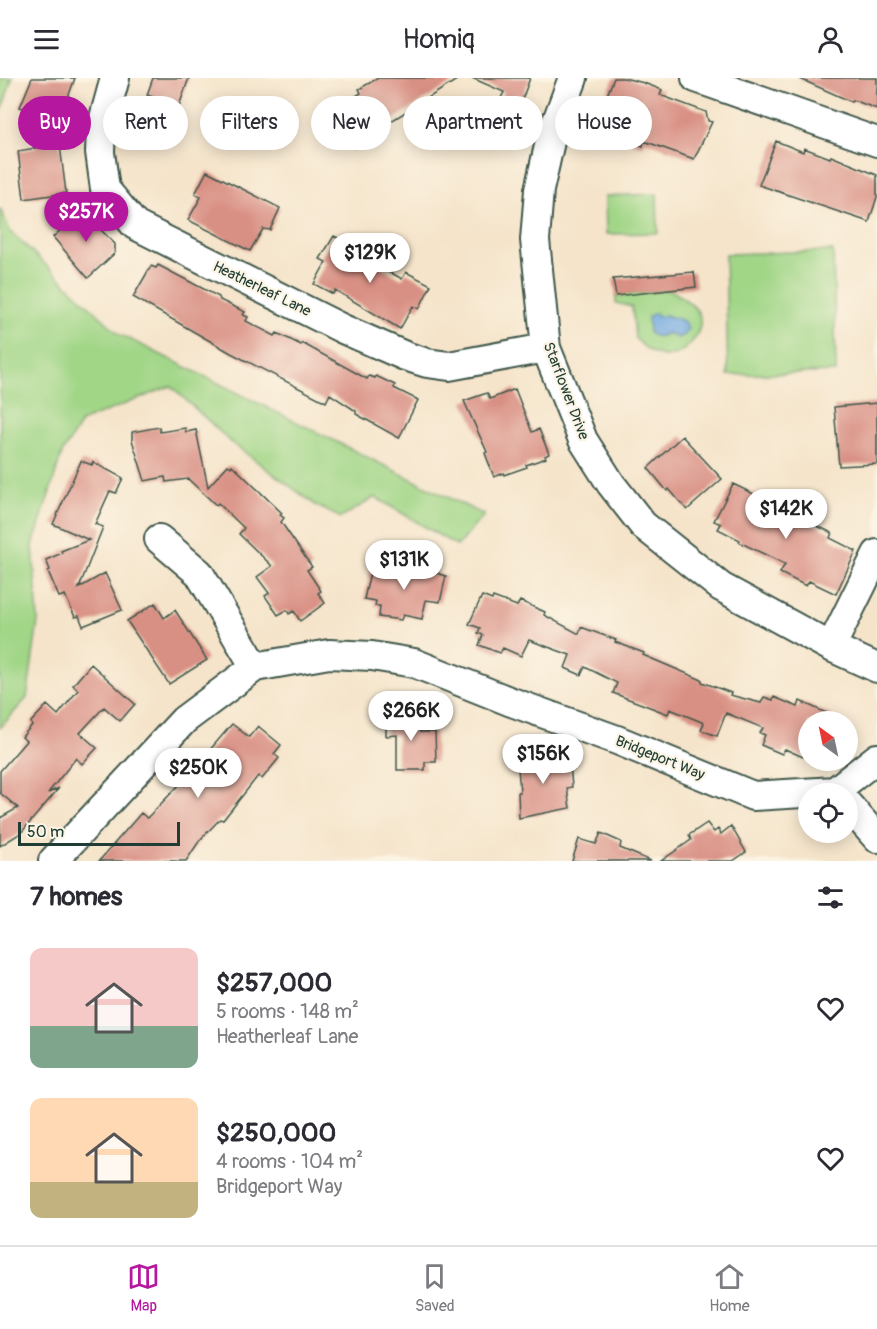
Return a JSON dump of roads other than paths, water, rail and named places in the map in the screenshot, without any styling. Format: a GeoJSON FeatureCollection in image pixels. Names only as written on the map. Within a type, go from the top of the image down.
{"type":"FeatureCollection","features":[{"type":"Feature","properties":{"kind":"street","name":"Heatherleaf Lane"},"geometry":{"type":"LineString","coordinates":[[115,78],[101,129],[100,152],[105,189],[135,225],[343,329],[427,363],[449,366],[546,348]]}},
{"type":"Feature","properties":{"kind":"street","name":"Starflower Drive"},"geometry":{"type":"LineString","coordinates":[[573,78],[551,137],[539,190],[535,240],[546,348],[583,440],[611,484],[643,525],[721,587],[831,647],[877,668]]}},
{"type":"Feature","properties":{"kind":"street"},"geometry":{"type":"LineString","coordinates":[[696,78],[877,142]]}},
{"type":"Feature","properties":{"kind":"street"},"geometry":{"type":"LineString","coordinates":[[159,539],[199,573],[255,667]]}},
{"type":"Feature","properties":{"kind":"street"},"geometry":{"type":"LineString","coordinates":[[831,647],[877,554]]}},
{"type":"Feature","properties":{"kind":"street","name":"Bridgeport Way"},"geometry":{"type":"LineString","coordinates":[[53,861],[184,720],[255,667],[329,654],[372,656],[414,663],[618,741],[753,796],[798,796]]}},
{"type":"Feature","properties":{"kind":"street"},"geometry":{"type":"LineString","coordinates":[[853,783],[877,758]]}},
{"type":"Feature","properties":{"kind":"street"},"geometry":{"type":"LineString","coordinates":[[858,816],[877,838]]}},
{"type":"Feature","properties":{"kind":"water"},"geometry":{"type":"Polygon","coordinates":[[[655,313],[658,317],[666,315],[681,320],[688,328],[685,334],[678,338],[667,333],[654,336],[649,333],[648,317],[655,313]]]}}]}
